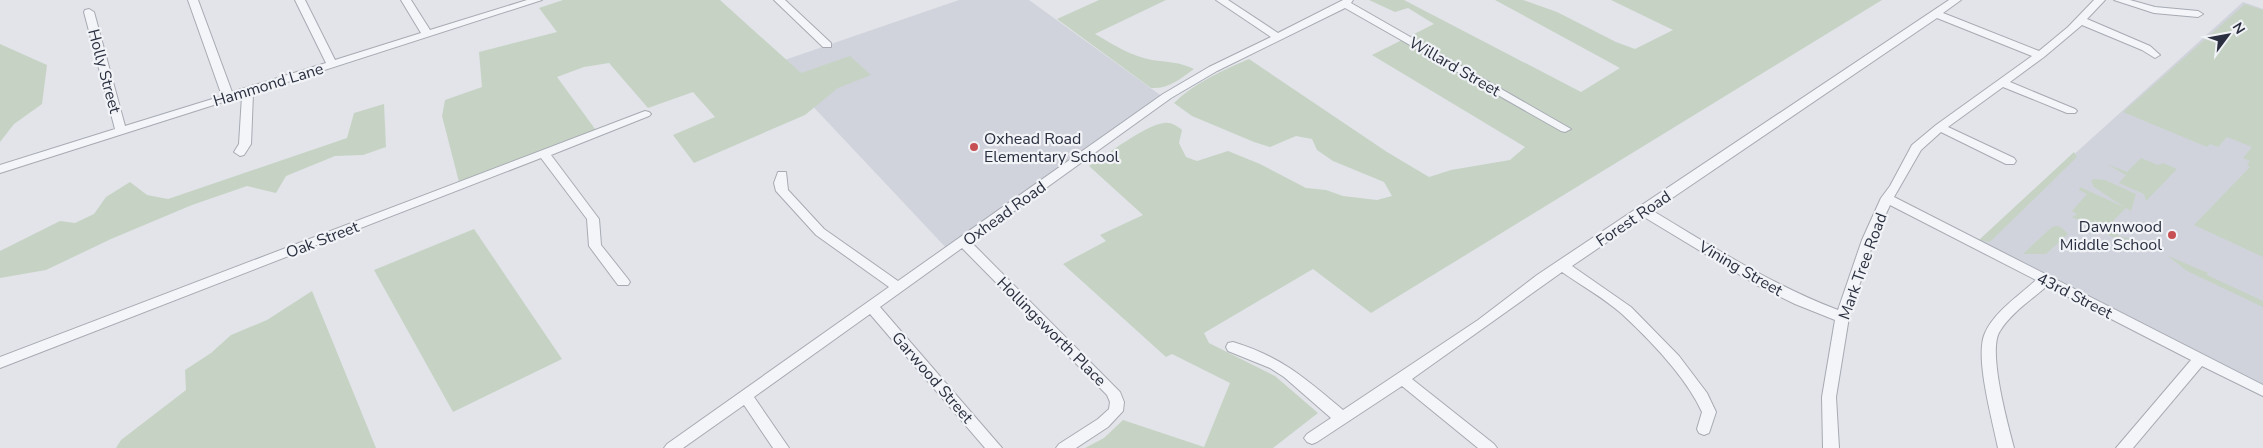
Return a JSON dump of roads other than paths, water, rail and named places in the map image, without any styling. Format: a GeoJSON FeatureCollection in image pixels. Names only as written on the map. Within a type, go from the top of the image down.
{"type":"FeatureCollection","features":[{"type":"Feature","properties":{"kind":"street"},"geometry":{"type":"LineString","coordinates":[[193,0],[228,97]]}},
{"type":"Feature","properties":{"kind":"street"},"geometry":{"type":"LineString","coordinates":[[300,0],[332,64]]}},
{"type":"Feature","properties":{"kind":"street"},"geometry":{"type":"LineString","coordinates":[[406,0],[427,34]]}},
{"type":"Feature","properties":{"kind":"street","name":"Hammond Lane"},"geometry":{"type":"LineString","coordinates":[[0,169],[427,34],[514,3],[536,0]]}},
{"type":"Feature","properties":{"kind":"street"},"geometry":{"type":"LineString","coordinates":[[778,0],[827,46]]}},
{"type":"Feature","properties":{"kind":"street"},"geometry":{"type":"LineString","coordinates":[[1221,0],[1278,37]]}},
{"type":"Feature","properties":{"kind":"street","name":"Forest Road"},"geometry":{"type":"LineString","coordinates":[[1312,438],[1403,379],[1506,307],[1532,283],[1563,266],[1820,91],[1938,14],[1956,0]]}},
{"type":"Feature","properties":{"kind":"street","name":"Mark Tree Road"},"geometry":{"type":"LineString","coordinates":[[1831,448],[1829,397],[1842,317],[1868,240],[1887,198],[1916,148],[1940,127],[2040,56],[2100,0]]}},
{"type":"Feature","properties":{"kind":"street"},"geometry":{"type":"LineString","coordinates":[[2119,0],[2154,10],[2198,14]]}},
{"type":"Feature","properties":{"kind":"street","name":"Oxhead Road"},"geometry":{"type":"LineString","coordinates":[[672,448],[964,243],[1167,96],[1212,69],[1349,1]]}},
{"type":"Feature","properties":{"kind":"street","name":"Willard Street"},"geometry":{"type":"LineString","coordinates":[[1349,1],[1565,129]]}},
{"type":"Feature","properties":{"kind":"street","name":"Holly Street"},"geometry":{"type":"LineString","coordinates":[[89,12],[121,131]]}},
{"type":"Feature","properties":{"kind":"street"},"geometry":{"type":"LineString","coordinates":[[1938,14],[2040,56]]}},
{"type":"Feature","properties":{"kind":"street"},"geometry":{"type":"LineString","coordinates":[[2080,20],[2146,48],[2155,55]]}},
{"type":"Feature","properties":{"kind":"street"},"geometry":{"type":"LineString","coordinates":[[2004,82],[2071,111]]}},
{"type":"Feature","properties":{"kind":"street"},"geometry":{"type":"LineString","coordinates":[[240,152],[245,144],[248,91]]}},
{"type":"Feature","properties":{"kind":"street","name":"Oak Street"},"geometry":{"type":"LineString","coordinates":[[0,363],[645,114]]}},
{"type":"Feature","properties":{"kind":"street"},"geometry":{"type":"LineString","coordinates":[[1940,127],[2010,161]]}},
{"type":"Feature","properties":{"kind":"street"},"geometry":{"type":"LineString","coordinates":[[544,154],[593,219],[595,246],[623,282]]}},
{"type":"Feature","properties":{"kind":"street"},"geometry":{"type":"LineString","coordinates":[[782,175],[782,191],[820,232],[899,288]]}},
{"type":"Feature","properties":{"kind":"street","name":"43rd Street"},"geometry":{"type":"LineString","coordinates":[[1887,198],[2263,391]]}},
{"type":"Feature","properties":{"kind":"street","name":"Vining Street"},"geometry":{"type":"LineString","coordinates":[[1644,211],[1765,284],[1800,301],[1842,317]]}},
{"type":"Feature","properties":{"kind":"street","name":"Hollingsworth Place"},"geometry":{"type":"LineString","coordinates":[[964,243],[1113,392],[1117,402],[1116,411],[1103,423],[1070,444]]}},
{"type":"Feature","properties":{"kind":"street"},"geometry":{"type":"LineString","coordinates":[[1563,266],[1626,310],[1674,360],[1702,397],[1709,412],[1704,429]]}},
{"type":"Feature","properties":{"kind":"street"},"geometry":{"type":"LineString","coordinates":[[2006,448],[1989,357],[1991,335],[2000,321],[2045,280]]}},
{"type":"Feature","properties":{"kind":"street","name":"Garwood Street"},"geometry":{"type":"LineString","coordinates":[[872,307],[994,448]]}},
{"type":"Feature","properties":{"kind":"street"},"geometry":{"type":"LineString","coordinates":[[1234,347],[1275,364],[1289,373],[1342,418]]}},
{"type":"Feature","properties":{"kind":"street"},"geometry":{"type":"LineString","coordinates":[[2124,448],[2200,359]]}},
{"type":"Feature","properties":{"kind":"street"},"geometry":{"type":"LineString","coordinates":[[1403,379],[1490,448]]}},
{"type":"Feature","properties":{"kind":"street"},"geometry":{"type":"LineString","coordinates":[[746,396],[781,448]]}},
{"type":"Feature","properties":{"kind":"place","name":"Oxhead Road Elementary School"},"geometry":{"type":"Point","coordinates":[974,147]}},
{"type":"Feature","properties":{"kind":"place","name":"Dawnwood Middle School"},"geometry":{"type":"Point","coordinates":[2172,235]}}]}
